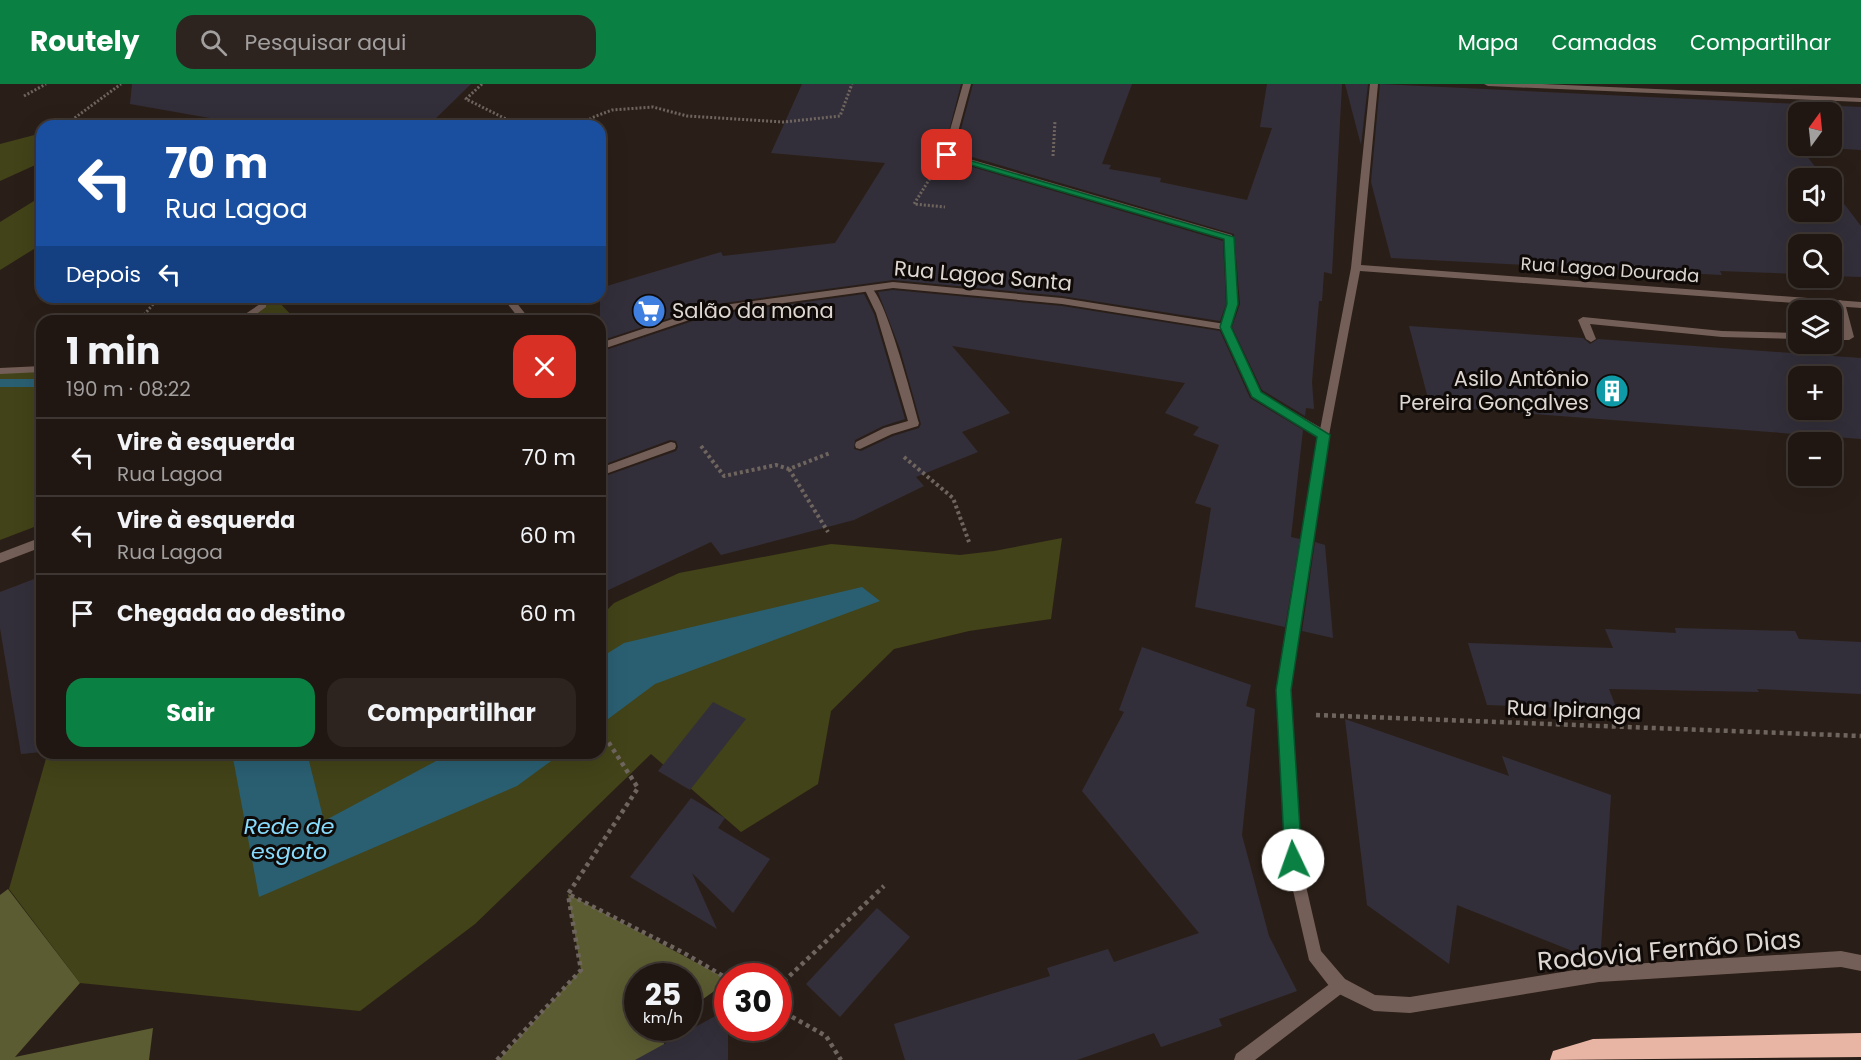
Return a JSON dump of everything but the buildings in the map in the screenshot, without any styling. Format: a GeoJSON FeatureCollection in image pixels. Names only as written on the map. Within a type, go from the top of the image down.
{"type":"FeatureCollection","features":[{"type":"Feature","properties":{"kind":"highway"},"geometry":{"type":"LineString","coordinates":[[1562,1060],[1593,1052],[1861,1045]]}},
{"type":"Feature","properties":{"kind":"street"},"geometry":{"type":"LineString","coordinates":[[967,84],[947,155],[1229,237],[1233,304],[1225,327],[1256,394],[1324,435]]}},
{"type":"Feature","properties":{"kind":"street"},"geometry":{"type":"LineString","coordinates":[[1242,1060],[1339,985],[1314,955],[1293,860],[1284,690],[1324,435],[1356,268],[1374,84]]}},
{"type":"Feature","properties":{"kind":"street"},"geometry":{"type":"LineString","coordinates":[[1488,84],[1861,100]]}},
{"type":"Feature","properties":{"kind":"street","name":"Rua Lagoa Dourada"},"geometry":{"type":"LineString","coordinates":[[1356,268],[1799,300]]}},
{"type":"Feature","properties":{"kind":"street","name":"Rua Lagoa Santa"},"geometry":{"type":"LineString","coordinates":[[606,345],[709,310],[801,296],[870,290],[893,285],[1062,301],[1225,327]]}},
{"type":"Feature","properties":{"kind":"street"},"geometry":{"type":"LineString","coordinates":[[860,445],[888,430],[914,423],[881,313],[870,290]]}},
{"type":"Feature","properties":{"kind":"street"},"geometry":{"type":"LineString","coordinates":[[512,303],[521,315]]}},
{"type":"Feature","properties":{"kind":"street","name":"Rua Lagoa Dourada"},"geometry":{"type":"LineString","coordinates":[[1842,303],[1861,305]]}},
{"type":"Feature","properties":{"kind":"street"},"geometry":{"type":"LineString","coordinates":[[249,315],[263,305]]}},
{"type":"Feature","properties":{"kind":"street"},"geometry":{"type":"LineString","coordinates":[[1842,311],[1849,337],[1842,337]]}},
{"type":"Feature","properties":{"kind":"street"},"geometry":{"type":"LineString","coordinates":[[1591,339],[1583,320],[1722,334],[1788,336]]}},
{"type":"Feature","properties":{"kind":"street"},"geometry":{"type":"LineString","coordinates":[[0,371],[36,369]]}},
{"type":"Feature","properties":{"kind":"street"},"geometry":{"type":"LineString","coordinates":[[606,470],[671,446]]}},
{"type":"Feature","properties":{"kind":"street"},"geometry":{"type":"LineString","coordinates":[[0,558],[36,544]]}},
{"type":"Feature","properties":{"kind":"street","name":"Rodovia Fernão Dias"},"geometry":{"type":"LineString","coordinates":[[1339,985],[1374,1004],[1410,1005],[1599,974],[1841,959],[1861,963]]}},
{"type":"Feature","properties":{"kind":"path"},"geometry":{"type":"LineString","coordinates":[[24,96],[46,84]]}},
{"type":"Feature","properties":{"kind":"path"},"geometry":{"type":"LineString","coordinates":[[71,120],[121,84]]}},
{"type":"Feature","properties":{"kind":"path"},"geometry":{"type":"LineString","coordinates":[[482,84],[466,99],[508,120]]}},
{"type":"Feature","properties":{"kind":"path"},"geometry":{"type":"LineString","coordinates":[[590,120],[612,110],[654,107],[687,116],[784,122],[840,116],[852,84]]}},
{"type":"Feature","properties":{"kind":"path"},"geometry":{"type":"LineString","coordinates":[[945,207],[914,204],[947,155]]}},
{"type":"Feature","properties":{"kind":"path"},"geometry":{"type":"LineString","coordinates":[[144,315],[154,303]]}},
{"type":"Feature","properties":{"kind":"path"},"geometry":{"type":"LineString","coordinates":[[671,446],[696,440],[724,476],[776,465],[789,469],[838,449],[860,445],[889,444],[953,498],[969,542]]}},
{"type":"Feature","properties":{"kind":"path"},"geometry":{"type":"LineString","coordinates":[[789,469],[828,532]]}},
{"type":"Feature","properties":{"kind":"path","name":"Rua Ipiranga"},"geometry":{"type":"LineString","coordinates":[[1286,714],[1861,736]]}},
{"type":"Feature","properties":{"kind":"path"},"geometry":{"type":"LineString","coordinates":[[497,1060],[581,970],[568,894],[638,788],[606,738]]}},
{"type":"Feature","properties":{"kind":"path"},"geometry":{"type":"LineString","coordinates":[[792,974],[884,885]]}},
{"type":"Feature","properties":{"kind":"path"},"geometry":{"type":"LineString","coordinates":[[568,894],[684,952],[714,970]]}},
{"type":"Feature","properties":{"kind":"path"},"geometry":{"type":"LineString","coordinates":[[792,1017],[826,1036],[841,1060]]}},
{"type":"Feature","properties":{"kind":"shaded area"},"geometry":{"type":"Polygon","coordinates":[[[36,135],[36,165],[0,181],[0,144],[36,135]]]}},
{"type":"Feature","properties":{"kind":"shaded area"},"geometry":{"type":"Polygon","coordinates":[[[36,200],[36,248],[0,270],[0,222],[36,200]]]}},
{"type":"Feature","properties":{"kind":"shaded area"},"geometry":{"type":"Polygon","coordinates":[[[263,303],[280,303],[291,315],[247,315],[263,303]]]}},
{"type":"Feature","properties":{"kind":"shaded area"},"geometry":{"type":"Polygon","coordinates":[[[36,367],[36,526],[0,540],[0,369],[36,367]]]}},
{"type":"Feature","properties":{"kind":"shaded area"},"geometry":{"type":"Polygon","coordinates":[[[1062,538],[1051,619],[969,631],[894,649],[831,711],[818,784],[741,832],[651,754],[475,924],[360,1011],[80,983],[9,889],[46,759],[606,759],[606,611],[614,603],[679,573],[831,544],[960,555],[1062,538]]]}},
{"type":"Feature","properties":{"kind":"green space"},"geometry":{"type":"Polygon","coordinates":[[[8,889],[80,983],[15,1057],[153,1028],[149,1060],[0,1060],[0,895],[8,889]]]}},
{"type":"Feature","properties":{"kind":"green space"},"geometry":{"type":"Polygon","coordinates":[[[568,894],[697,963],[624,963],[624,1041],[664,1041],[666,1060],[499,1060],[581,970],[568,894]]]}},
{"type":"Feature","properties":{"kind":"green space"},"geometry":{"type":"Polygon","coordinates":[[[702,966],[714,972],[714,991],[702,1000],[702,966]]]}},
{"type":"Feature","properties":{"kind":"water"},"geometry":{"type":"Polygon","coordinates":[[[862,587],[880,601],[655,684],[606,721],[606,654],[624,643],[862,587]]]}},
{"type":"Feature","properties":{"kind":"water","name":"Rede de esgoto"},"geometry":{"type":"Polygon","coordinates":[[[233,759],[308,759],[324,821],[440,759],[554,759],[517,786],[259,897],[233,759]]]}},
{"type":"Feature","properties":{"kind":"waterway"},"geometry":{"type":"LineString","coordinates":[[0,383],[36,383]]}},
{"type":"Feature","properties":{"kind":"place","name":"Salão da mona"},"geometry":{"type":"Point","coordinates":[649,311]}},
{"type":"Feature","properties":{"kind":"place","name":"Asilo Antônio Pereira Gonçalves"},"geometry":{"type":"Point","coordinates":[1612,391]}},
{"type":"Feature","properties":{"kind":"route"},"geometry":{"type":"LineString","coordinates":[[947,155],[1229,237],[1228,257],[1233,304],[1225,327],[1256,394],[1324,435],[1284,690],[1293,860]]}}]}
